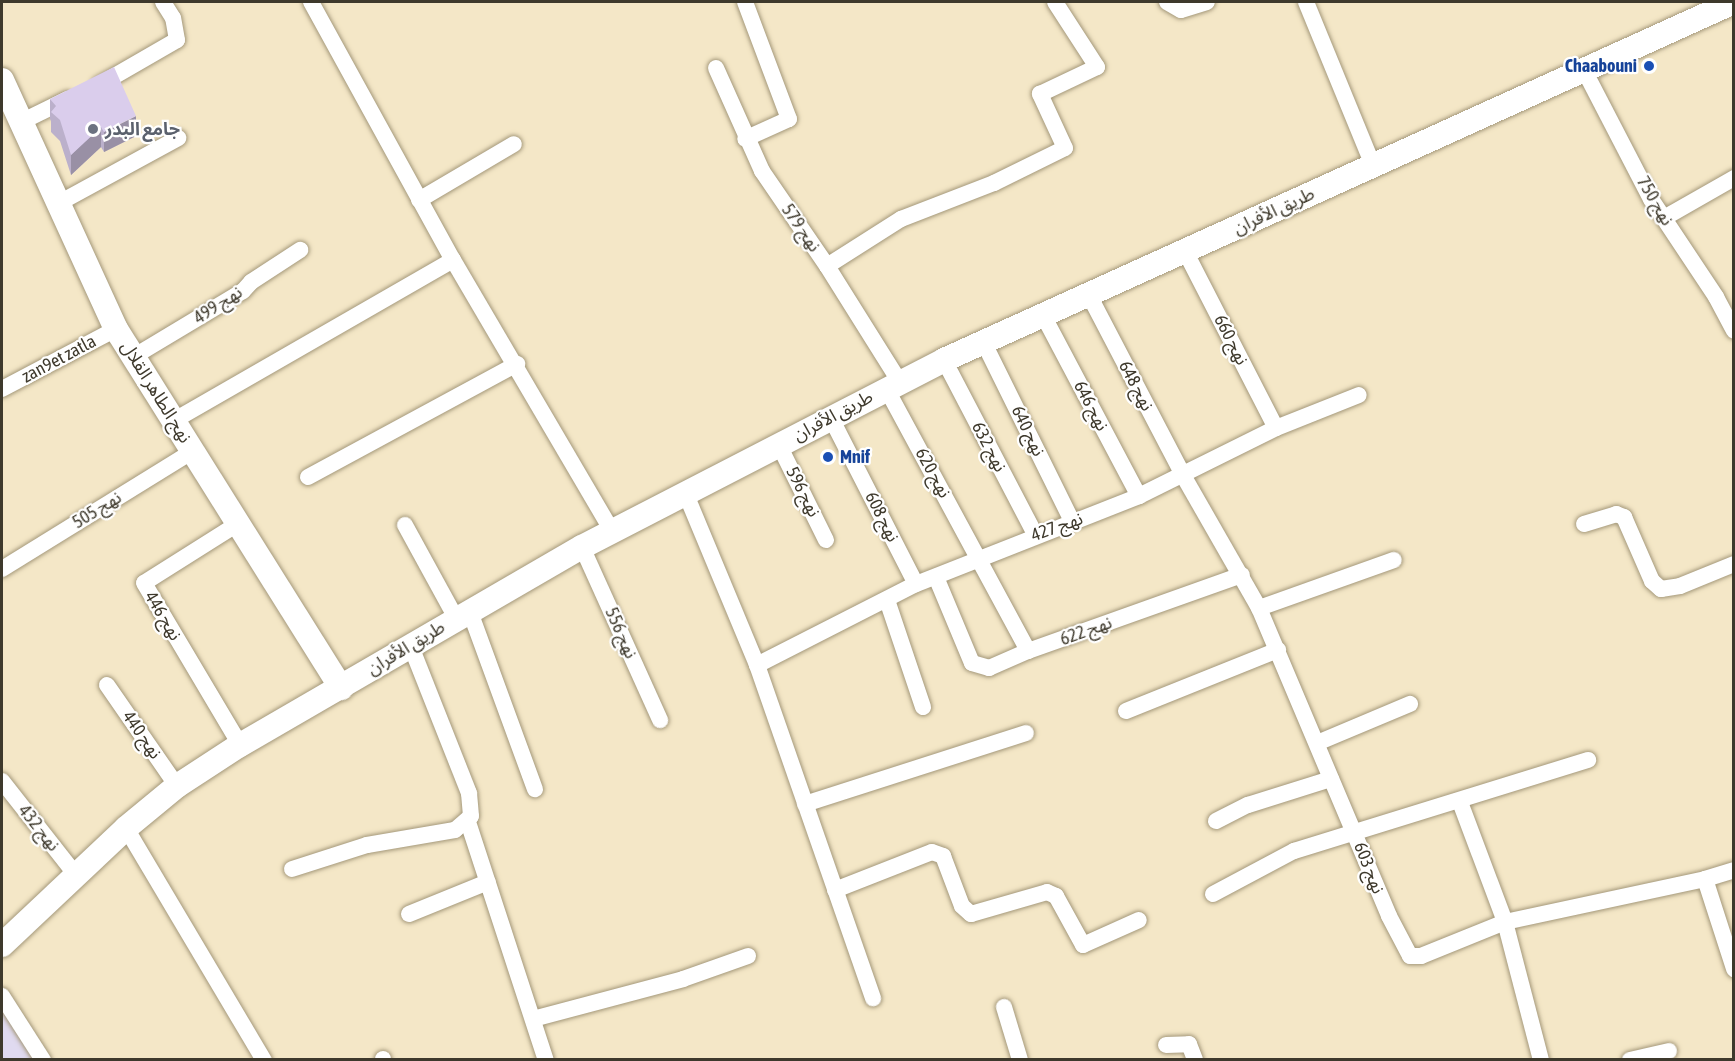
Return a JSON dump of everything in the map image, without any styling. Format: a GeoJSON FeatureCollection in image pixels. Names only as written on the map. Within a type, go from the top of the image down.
{"type":"FeatureCollection","features":[{"type":"Feature","properties":{"kind":"main road","name":"طريق الأفران"},"geometry":{"type":"LineString","coordinates":[[2,945],[126,828],[177,786],[240,745],[341,688],[410,644],[582,547],[892,385],[983,341],[1089,295],[1583,68],[1734,2]]}},
{"type":"Feature","properties":{"kind":"main road","name":"نهج الطاهر القلال"},"geometry":{"type":"LineString","coordinates":[[2,80],[23,121],[116,329],[341,688]]}},
{"type":"Feature","properties":{"kind":"street"},"geometry":{"type":"LineString","coordinates":[[23,121],[170,46],[177,33],[162,2]]}},
{"type":"Feature","properties":{"kind":"street"},"geometry":{"type":"LineString","coordinates":[[311,2],[453,260],[517,364],[612,531]]}},
{"type":"Feature","properties":{"kind":"street"},"geometry":{"type":"LineString","coordinates":[[745,2],[789,119],[746,139]]}},
{"type":"Feature","properties":{"kind":"street"},"geometry":{"type":"LineString","coordinates":[[827,266],[901,219],[994,183],[1065,148],[1040,94],[1097,67],[1055,2]]}},
{"type":"Feature","properties":{"kind":"street"},"geometry":{"type":"LineString","coordinates":[[1167,2],[1181,10],[1207,2]]}},
{"type":"Feature","properties":{"kind":"street"},"geometry":{"type":"LineString","coordinates":[[1306,2],[1373,165]]}},
{"type":"Feature","properties":{"kind":"street","name":"نهج 579"},"geometry":{"type":"LineString","coordinates":[[716,68],[762,171],[827,266],[892,385]]}},
{"type":"Feature","properties":{"kind":"street","name":"نهج 750"},"geometry":{"type":"LineString","coordinates":[[1583,68],[1664,218],[1734,331]]}},
{"type":"Feature","properties":{"kind":"street"},"geometry":{"type":"LineString","coordinates":[[59,203],[178,138]]}},
{"type":"Feature","properties":{"kind":"street"},"geometry":{"type":"LineString","coordinates":[[419,200],[514,144]]}},
{"type":"Feature","properties":{"kind":"street"},"geometry":{"type":"LineString","coordinates":[[1664,218],[1734,178]]}},
{"type":"Feature","properties":{"kind":"street","name":"نهج 499"},"geometry":{"type":"LineString","coordinates":[[133,357],[243,291],[251,282],[300,250]]}},
{"type":"Feature","properties":{"kind":"street","name":"نهج 660"},"geometry":{"type":"LineString","coordinates":[[1185,251],[1276,428]]}},
{"type":"Feature","properties":{"kind":"street"},"geometry":{"type":"LineString","coordinates":[[173,421],[453,260]]}},
{"type":"Feature","properties":{"kind":"street","name":"نهج 648"},"geometry":{"type":"LineString","coordinates":[[1089,295],[1184,477]]}},
{"type":"Feature","properties":{"kind":"street","name":"نهج 646"},"geometry":{"type":"LineString","coordinates":[[1043,315],[1139,496]]}},
{"type":"Feature","properties":{"kind":"street","name":"zan9et zatla"},"geometry":{"type":"LineString","coordinates":[[2,389],[116,329]]}},
{"type":"Feature","properties":{"kind":"street","name":"نهج 640"},"geometry":{"type":"LineString","coordinates":[[983,341],[1072,521]]}},
{"type":"Feature","properties":{"kind":"street","name":"نهج 632"},"geometry":{"type":"LineString","coordinates":[[944,360],[1035,534]]}},
{"type":"Feature","properties":{"kind":"street"},"geometry":{"type":"LineString","coordinates":[[308,477],[517,364]]}},
{"type":"Feature","properties":{"kind":"street","name":"نهج 620"},"geometry":{"type":"LineString","coordinates":[[892,385],[980,559]]}},
{"type":"Feature","properties":{"kind":"street","name":"نهج 427"},"geometry":{"type":"LineString","coordinates":[[757,665],[916,584],[1035,534],[1184,477],[1276,428],[1359,395]]}},
{"type":"Feature","properties":{"kind":"street","name":"نهج 608"},"geometry":{"type":"LineString","coordinates":[[831,418],[916,584]]}},
{"type":"Feature","properties":{"kind":"street","name":"نهج 596"},"geometry":{"type":"LineString","coordinates":[[779,445],[826,540]]}},
{"type":"Feature","properties":{"kind":"street","name":"نهج 505"},"geometry":{"type":"LineString","coordinates":[[2,569],[193,451]]}},
{"type":"Feature","properties":{"kind":"street","name":"نهج 603"},"geometry":{"type":"LineString","coordinates":[[1184,477],[1260,608],[1389,916],[1410,956],[1422,956],[1505,921],[1705,879],[1734,870]]}},
{"type":"Feature","properties":{"kind":"street"},"geometry":{"type":"LineString","coordinates":[[685,492],[757,665],[873,998]]}},
{"type":"Feature","properties":{"kind":"street"},"geometry":{"type":"LineString","coordinates":[[1584,524],[1616,514],[1624,517],[1652,581],[1661,589],[1680,586],[1734,564]]}},
{"type":"Feature","properties":{"kind":"street","name":"نهج 446"},"geometry":{"type":"LineString","coordinates":[[239,523],[144,583],[240,745]]}},
{"type":"Feature","properties":{"kind":"street"},"geometry":{"type":"LineString","coordinates":[[405,525],[463,614],[535,789]]}},
{"type":"Feature","properties":{"kind":"street","name":"نهج 556"},"geometry":{"type":"LineString","coordinates":[[582,547],[660,720]]}},
{"type":"Feature","properties":{"kind":"street"},"geometry":{"type":"LineString","coordinates":[[980,559],[1028,651]]}},
{"type":"Feature","properties":{"kind":"street"},"geometry":{"type":"LineString","coordinates":[[1260,608],[1394,560]]}},
{"type":"Feature","properties":{"kind":"street","name":"نهج 622"},"geometry":{"type":"LineString","coordinates":[[936,577],[972,663],[989,668],[1028,651],[1242,575]]}},
{"type":"Feature","properties":{"kind":"street"},"geometry":{"type":"LineString","coordinates":[[887,600],[923,707]]}},
{"type":"Feature","properties":{"kind":"street"},"geometry":{"type":"LineString","coordinates":[[410,644],[469,793],[472,808],[468,822],[546,1059]]}},
{"type":"Feature","properties":{"kind":"street"},"geometry":{"type":"LineString","coordinates":[[1126,711],[1278,650]]}},
{"type":"Feature","properties":{"kind":"street","name":"نهج 440"},"geometry":{"type":"LineString","coordinates":[[107,685],[177,786]]}},
{"type":"Feature","properties":{"kind":"street"},"geometry":{"type":"LineString","coordinates":[[1317,743],[1410,704]]}},
{"type":"Feature","properties":{"kind":"street"},"geometry":{"type":"LineString","coordinates":[[805,804],[1026,733]]}},
{"type":"Feature","properties":{"kind":"street"},"geometry":{"type":"LineString","coordinates":[[1213,894],[1293,851],[1354,830],[1375,828],[1460,802],[1588,760]]}},
{"type":"Feature","properties":{"kind":"street"},"geometry":{"type":"LineString","coordinates":[[1216,821],[1248,805],[1331,779]]}},
{"type":"Feature","properties":{"kind":"street","name":"نهج 432"},"geometry":{"type":"LineString","coordinates":[[2,781],[76,875]]}},
{"type":"Feature","properties":{"kind":"street"},"geometry":{"type":"LineString","coordinates":[[1460,802],[1505,921],[1541,1059]]}},
{"type":"Feature","properties":{"kind":"street"},"geometry":{"type":"LineString","coordinates":[[292,869],[367,845],[455,830],[468,822]]}},
{"type":"Feature","properties":{"kind":"street"},"geometry":{"type":"LineString","coordinates":[[126,828],[264,1059]]}},
{"type":"Feature","properties":{"kind":"street"},"geometry":{"type":"LineString","coordinates":[[835,890],[932,852],[943,856],[962,906],[970,914],[1047,892],[1056,896],[1083,945],[1139,920]]}},
{"type":"Feature","properties":{"kind":"street"},"geometry":{"type":"LineString","coordinates":[[1705,879],[1734,969]]}},
{"type":"Feature","properties":{"kind":"street"},"geometry":{"type":"LineString","coordinates":[[410,914],[488,882]]}},
{"type":"Feature","properties":{"kind":"street"},"geometry":{"type":"LineString","coordinates":[[533,1019],[683,980],[748,956]]}},
{"type":"Feature","properties":{"kind":"street"},"geometry":{"type":"LineString","coordinates":[[2,996],[43,1059]]}},
{"type":"Feature","properties":{"kind":"street"},"geometry":{"type":"LineString","coordinates":[[1004,1006],[1020,1059]]}},
{"type":"Feature","properties":{"kind":"street"},"geometry":{"type":"LineString","coordinates":[[1166,1045],[1189,1044],[1195,1059]]}},
{"type":"Feature","properties":{"kind":"street"},"geometry":{"type":"LineString","coordinates":[[1630,1059],[1669,1050]]}},
{"type":"Feature","properties":{"kind":"shaded area"},"geometry":{"type":"Polygon","coordinates":[[[2,1007],[33,1059],[2,1059],[2,1007]]]}},
{"type":"Feature","properties":{"kind":"building"},"geometry":{"type":"Polygon","coordinates":[[[114,67],[136,116],[104,132],[101,127],[71,155],[60,120],[51,112],[56,106],[50,99],[114,67]]]}},
{"type":"Feature","properties":{"kind":"place","name":"Chaabouni"},"geometry":{"type":"Point","coordinates":[1649,66]}},
{"type":"Feature","properties":{"kind":"place","name":"جامع البدر"},"geometry":{"type":"Point","coordinates":[93,129]}},
{"type":"Feature","properties":{"kind":"place","name":"Mnif"},"geometry":{"type":"Point","coordinates":[828,457]}}]}
